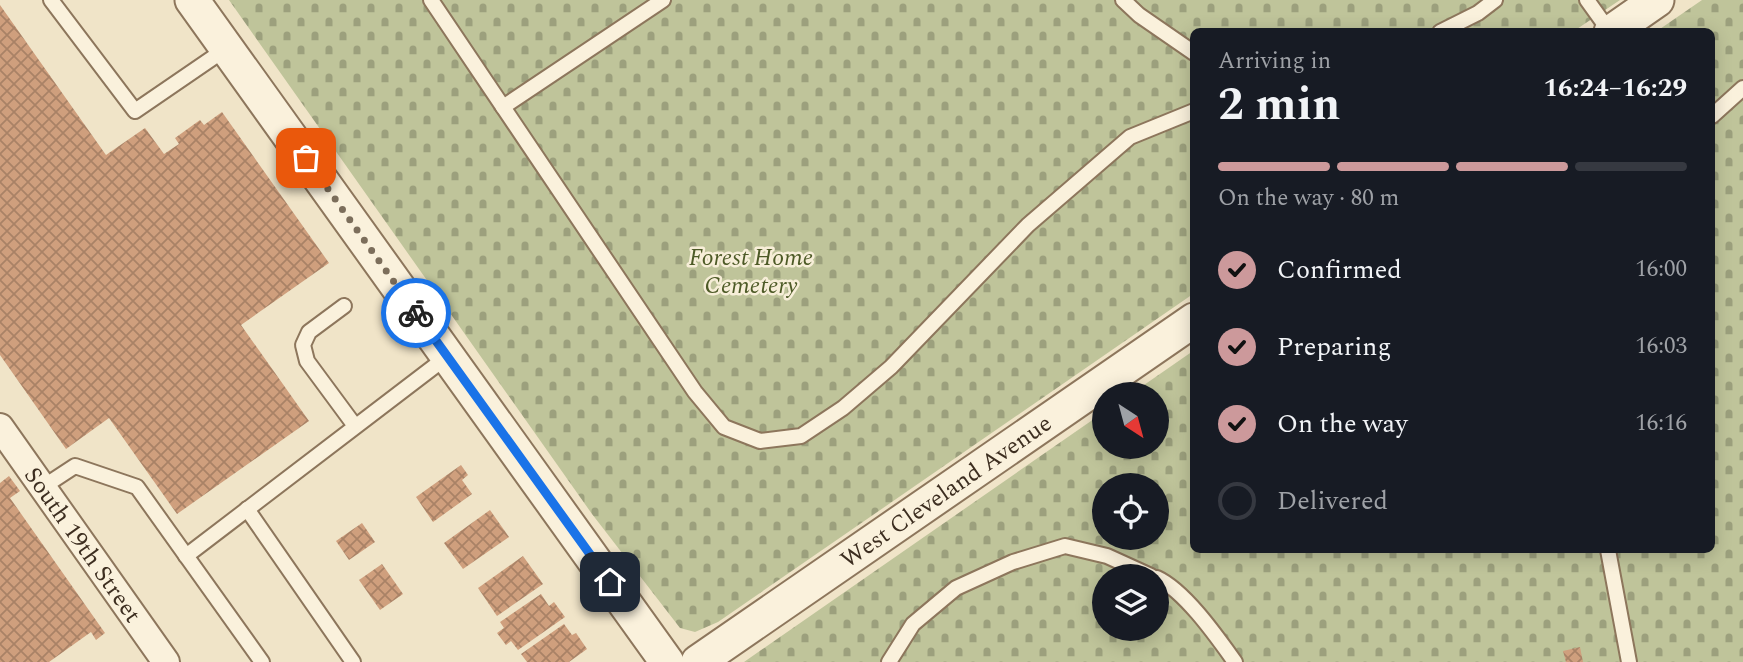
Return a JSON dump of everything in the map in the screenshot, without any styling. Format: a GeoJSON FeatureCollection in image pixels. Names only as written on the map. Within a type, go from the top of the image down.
{"type":"FeatureCollection","features":[{"type":"Feature","properties":{"kind":"street"},"geometry":{"type":"LineString","coordinates":[[192,0],[667,662]]}},
{"type":"Feature","properties":{"kind":"street"},"geometry":{"type":"LineString","coordinates":[[1617,28],[1657,0]]}},
{"type":"Feature","properties":{"kind":"street","name":"West Cleveland Avenue"},"geometry":{"type":"LineString","coordinates":[[698,662],[1190,323]]}},
{"type":"Feature","properties":{"kind":"street","name":"South 19th Street"},"geometry":{"type":"LineString","coordinates":[[0,427],[163,661]]}},
{"type":"Feature","properties":{"kind":"lane"},"geometry":{"type":"LineString","coordinates":[[51,0],[135,111],[227,48]]}},
{"type":"Feature","properties":{"kind":"lane"},"geometry":{"type":"LineString","coordinates":[[431,0],[695,392],[724,427],[760,441],[801,436],[843,408],[891,367],[1028,225],[1130,137],[1190,113]]}},
{"type":"Feature","properties":{"kind":"lane"},"geometry":{"type":"LineString","coordinates":[[503,107],[663,0]]}},
{"type":"Feature","properties":{"kind":"lane"},"geometry":{"type":"LineString","coordinates":[[1123,0],[1139,15],[1190,50]]}},
{"type":"Feature","properties":{"kind":"lane"},"geometry":{"type":"LineString","coordinates":[[1448,28],[1478,13],[1495,0]]}},
{"type":"Feature","properties":{"kind":"lane"},"geometry":{"type":"LineString","coordinates":[[1587,0],[1608,28]]}},
{"type":"Feature","properties":{"kind":"lane"},"geometry":{"type":"LineString","coordinates":[[1715,113],[1743,88]]}},
{"type":"Feature","properties":{"kind":"lane"},"geometry":{"type":"LineString","coordinates":[[344,306],[309,332],[303,345],[307,361],[355,426]]}},
{"type":"Feature","properties":{"kind":"lane"},"geometry":{"type":"LineString","coordinates":[[186,556],[448,356]]}},
{"type":"Feature","properties":{"kind":"lane"},"geometry":{"type":"LineString","coordinates":[[43,487],[75,466],[137,487],[262,662]]}},
{"type":"Feature","properties":{"kind":"lane"},"geometry":{"type":"LineString","coordinates":[[247,509],[353,662]]}},
{"type":"Feature","properties":{"kind":"lane"},"geometry":{"type":"LineString","coordinates":[[889,662],[914,624],[956,588],[1013,562],[1065,546],[1107,556],[1125,564]]}},
{"type":"Feature","properties":{"kind":"lane"},"geometry":{"type":"LineString","coordinates":[[1609,553],[1629,662]]}},
{"type":"Feature","properties":{"kind":"lane"},"geometry":{"type":"LineString","coordinates":[[1169,584],[1213,631],[1235,662]]}},
{"type":"Feature","properties":{"kind":"green space","name":"Forest Home Cemetery"},"geometry":{"type":"Polygon","coordinates":[[[229,0],[1620,0],[1578,28],[1190,28],[1190,296],[718,622],[695,632],[680,628],[592,514],[229,0]]]}},
{"type":"Feature","properties":{"kind":"green space"},"geometry":{"type":"Polygon","coordinates":[[[1702,0],[1743,0],[1743,662],[744,662],[1092,420],[1092,459],[1169,459],[1169,382],[1148,382],[1190,353],[1190,553],[1715,553],[1715,28],[1661,28],[1702,0]]]}},
{"type":"Feature","properties":{"kind":"building"},"geometry":{"type":"Polygon","coordinates":[[[0,5],[106,155],[145,128],[164,154],[179,144],[175,138],[200,120],[204,125],[222,112],[329,263],[241,325],[309,421],[177,514],[109,418],[66,449],[0,355],[0,5]]]}},
{"type":"Feature","properties":{"kind":"building"},"geometry":{"type":"Polygon","coordinates":[[[461,465],[468,475],[462,480],[472,494],[433,522],[416,497],[461,465]]]}},
{"type":"Feature","properties":{"kind":"building"},"geometry":{"type":"Polygon","coordinates":[[[9,476],[20,491],[10,498],[105,633],[96,640],[91,632],[49,662],[0,662],[0,483],[9,476]]]}},
{"type":"Feature","properties":{"kind":"building"},"geometry":{"type":"Polygon","coordinates":[[[490,510],[509,537],[463,569],[444,543],[490,510]]]}},
{"type":"Feature","properties":{"kind":"building"},"geometry":{"type":"Polygon","coordinates":[[[362,523],[375,542],[349,560],[336,541],[362,523]]]}},
{"type":"Feature","properties":{"kind":"building"},"geometry":{"type":"Polygon","coordinates":[[[523,556],[543,584],[497,616],[478,588],[523,556]]]}},
{"type":"Feature","properties":{"kind":"building"},"geometry":{"type":"Polygon","coordinates":[[[382,564],[403,594],[380,610],[359,580],[382,564]]]}},
{"type":"Feature","properties":{"kind":"building"},"geometry":{"type":"Polygon","coordinates":[[[541,594],[549,606],[554,602],[565,617],[518,650],[511,641],[506,645],[497,633],[504,628],[500,622],[541,594]]]}},
{"type":"Feature","properties":{"kind":"building"},"geometry":{"type":"Polygon","coordinates":[[[564,624],[572,635],[576,633],[587,649],[569,662],[527,662],[521,654],[564,624]]]}},
{"type":"Feature","properties":{"kind":"building"},"geometry":{"type":"Polygon","coordinates":[[[1580,647],[1583,662],[1566,662],[1563,651],[1580,647]]]}},
{"type":"Feature","properties":{"kind":"way so far"},"geometry":{"type":"LineString","coordinates":[[306,158],[416,313]]}},
{"type":"Feature","properties":{"kind":"route"},"geometry":{"type":"LineString","coordinates":[[416,313],[610,582]]}}]}
